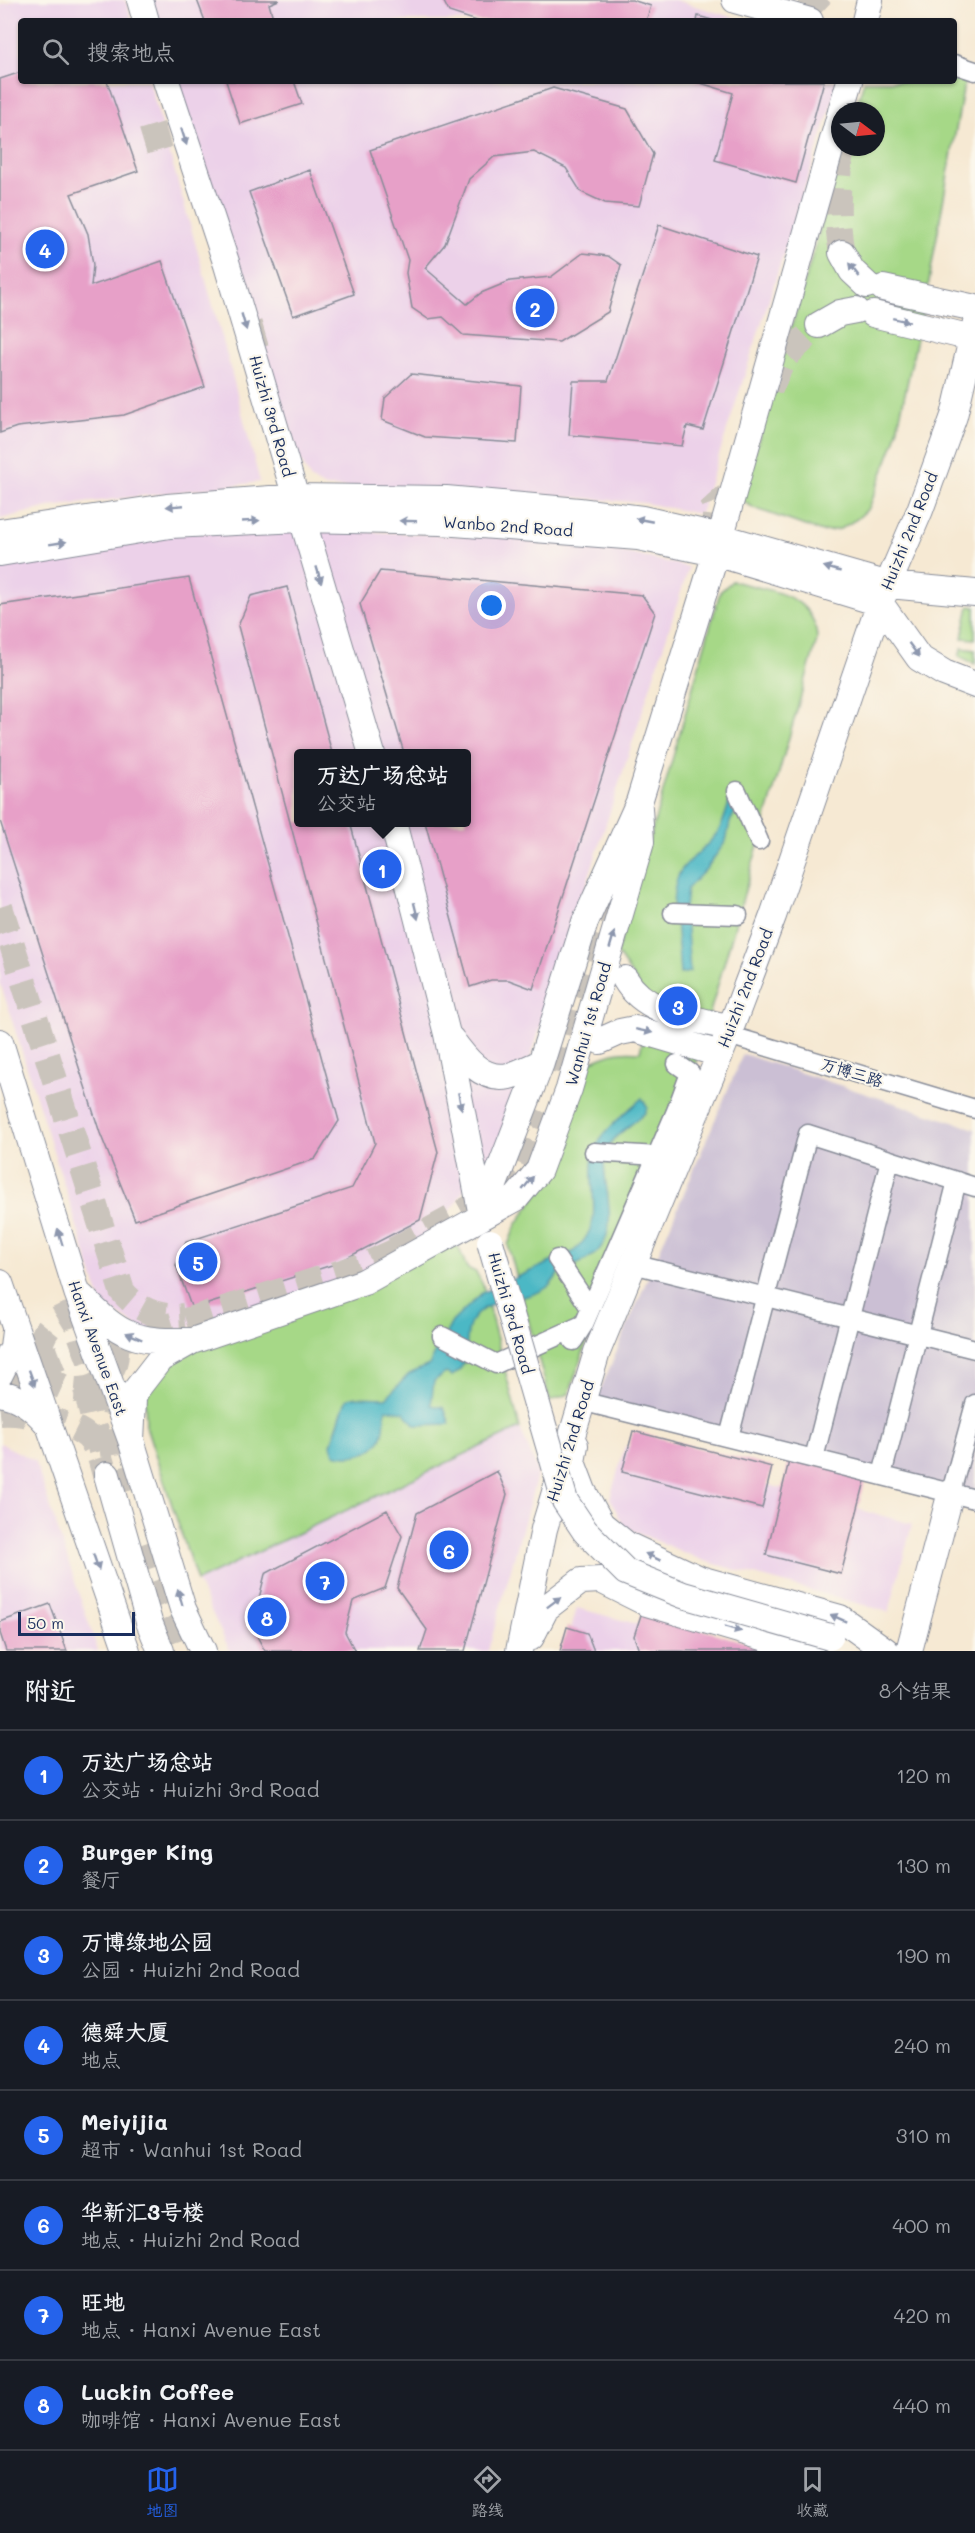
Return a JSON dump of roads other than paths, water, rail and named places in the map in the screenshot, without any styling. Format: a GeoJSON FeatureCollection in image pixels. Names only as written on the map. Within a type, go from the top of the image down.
{"type":"FeatureCollection","features":[{"type":"Feature","properties":{"kind":"street"},"geometry":{"type":"LineString","coordinates":[[140,0],[145,18]]}},
{"type":"Feature","properties":{"kind":"street"},"geometry":{"type":"LineString","coordinates":[[735,0],[799,18]]}},
{"type":"Feature","properties":{"kind":"street"},"geometry":{"type":"LineString","coordinates":[[866,18],[870,0]]}},
{"type":"Feature","properties":{"kind":"street"},"geometry":{"type":"LineString","coordinates":[[957,65],[975,70]]}},
{"type":"Feature","properties":{"kind":"street","name":"Huizhi 3rd Road"},"geometry":{"type":"LineString","coordinates":[[167,84],[227,265],[371,749]]}},
{"type":"Feature","properties":{"kind":"street","name":"Wanhui 1st Road"},"geometry":{"type":"LineString","coordinates":[[844,102],[849,84]]}},
{"type":"Feature","properties":{"kind":"street","name":"Wanhui 1st Road"},"geometry":{"type":"LineString","coordinates":[[482,1216],[541,1063],[585,922],[639,802],[719,545],[831,148]]}},
{"type":"Feature","properties":{"kind":"street"},"geometry":{"type":"LineString","coordinates":[[842,253],[852,271],[875,287],[975,308]]}},
{"type":"Feature","properties":{"kind":"street"},"geometry":{"type":"LineString","coordinates":[[819,325],[840,313],[864,312],[974,332]]}},
{"type":"Feature","properties":{"kind":"street","name":"Huizhi 2nd Road"},"geometry":{"type":"LineString","coordinates":[[519,1651],[544,1529],[597,1352],[726,1039],[773,916],[884,594],[920,510],[954,416],[974,332]]}},
{"type":"Feature","properties":{"kind":"street","name":"Wanbo 2nd Road"},"geometry":{"type":"LineString","coordinates":[[0,532],[167,507],[299,508],[719,545],[884,594],[975,593]]}},
{"type":"Feature","properties":{"kind":"street","name":"Wanbo 2nd Road"},"geometry":{"type":"LineString","coordinates":[[0,553],[170,525],[299,508]]}},
{"type":"Feature","properties":{"kind":"street"},"geometry":{"type":"LineString","coordinates":[[884,594],[919,658],[944,673],[975,685]]}},
{"type":"Feature","properties":{"kind":"street"},"geometry":{"type":"LineString","coordinates":[[737,791],[759,842]]}},
{"type":"Feature","properties":{"kind":"street"},"geometry":{"type":"LineString","coordinates":[[521,1161],[548,1091],[593,935],[639,802]]}},
{"type":"Feature","properties":{"kind":"street","name":"Wanhui 1st Road"},"geometry":{"type":"LineString","coordinates":[[192,1341],[364,1282],[516,1198],[539,1170],[569,1089],[641,842],[639,802]]}},
{"type":"Feature","properties":{"kind":"street","name":"Huizhi 3rd Road"},"geometry":{"type":"LineString","coordinates":[[394,827],[447,1034],[482,1216],[565,1501],[585,1531],[626,1572],[820,1644]]}},
{"type":"Feature","properties":{"kind":"street"},"geometry":{"type":"LineString","coordinates":[[673,913],[738,915]]}},
{"type":"Feature","properties":{"kind":"street"},"geometry":{"type":"LineString","coordinates":[[625,979],[644,1001],[726,1039]]}},
{"type":"Feature","properties":{"kind":"street"},"geometry":{"type":"LineString","coordinates":[[600,1041],[620,1032],[635,1029],[726,1039]]}},
{"type":"Feature","properties":{"kind":"street"},"geometry":{"type":"LineString","coordinates":[[447,1034],[470,1064],[486,1073],[507,1077],[541,1063]]}},
{"type":"Feature","properties":{"kind":"street","name":"万博三路"},"geometry":{"type":"LineString","coordinates":[[726,1039],[975,1109]]}},
{"type":"Feature","properties":{"kind":"street","name":"Hanxi Avenue East"},"geometry":{"type":"LineString","coordinates":[[0,1041],[77,1292],[131,1440],[183,1609],[203,1651]]}},
{"type":"Feature","properties":{"kind":"street"},"geometry":{"type":"LineString","coordinates":[[573,1341],[587,1316],[657,1156],[690,1073],[677,1064]]}},
{"type":"Feature","properties":{"kind":"street"},"geometry":{"type":"LineString","coordinates":[[729,1437],[808,1134],[966,1184],[918,1335],[882,1475]]}},
{"type":"Feature","properties":{"kind":"street"},"geometry":{"type":"LineString","coordinates":[[601,1153],[657,1156]]}},
{"type":"Feature","properties":{"kind":"street"},"geometry":{"type":"LineString","coordinates":[[814,1458],[890,1160]]}},
{"type":"Feature","properties":{"kind":"street"},"geometry":{"type":"LineString","coordinates":[[633,1264],[975,1349]]}},
{"type":"Feature","properties":{"kind":"street"},"geometry":{"type":"LineString","coordinates":[[561,1266],[587,1316]]}},
{"type":"Feature","properties":{"kind":"street"},"geometry":{"type":"LineString","coordinates":[[0,1283],[127,1651]]}},
{"type":"Feature","properties":{"kind":"street"},"geometry":{"type":"LineString","coordinates":[[77,1292],[113,1326],[142,1340],[192,1341]]}},
{"type":"Feature","properties":{"kind":"street"},"geometry":{"type":"LineString","coordinates":[[442,1336],[496,1364],[587,1316]]}},
{"type":"Feature","properties":{"kind":"street"},"geometry":{"type":"LineString","coordinates":[[0,1374],[14,1348],[15,1331]]}},
{"type":"Feature","properties":{"kind":"street"},"geometry":{"type":"LineString","coordinates":[[131,1440],[133,1399],[136,1390],[160,1359],[192,1341]]}},
{"type":"Feature","properties":{"kind":"street"},"geometry":{"type":"LineString","coordinates":[[0,1393],[21,1399],[34,1408],[50,1426]]}},
{"type":"Feature","properties":{"kind":"street"},"geometry":{"type":"LineString","coordinates":[[886,1651],[840,1618],[700,1579],[627,1545],[601,1524],[583,1491],[572,1462],[581,1401],[963,1496]]}},
{"type":"Feature","properties":{"kind":"street"},"geometry":{"type":"LineString","coordinates":[[909,1651],[963,1496],[975,1404]]}},
{"type":"Feature","properties":{"kind":"street"},"geometry":{"type":"LineString","coordinates":[[107,1475],[149,1622],[161,1651]]}},
{"type":"Feature","properties":{"kind":"street"},"geometry":{"type":"LineString","coordinates":[[524,1651],[546,1608],[581,1581],[601,1580],[647,1603],[820,1644],[867,1651]]}},
{"type":"Feature","properties":{"kind":"water"},"geometry":{"type":"Polygon","coordinates":[[[731,797],[738,806],[730,822],[726,841],[706,869],[687,889],[685,907],[673,908],[674,892],[681,871],[717,833],[731,797]]]}},
{"type":"Feature","properties":{"kind":"water"},"geometry":{"type":"Polygon","coordinates":[[[676,918],[686,918],[690,972],[680,974],[676,918]]]}},
{"type":"Feature","properties":{"kind":"water"},"geometry":{"type":"Polygon","coordinates":[[[642,1098],[647,1107],[645,1113],[616,1138],[608,1147],[605,1156],[609,1224],[606,1238],[599,1250],[586,1260],[560,1273],[548,1287],[539,1292],[492,1305],[476,1315],[468,1330],[465,1356],[459,1371],[452,1376],[446,1373],[434,1381],[431,1405],[444,1408],[450,1424],[415,1425],[404,1412],[386,1409],[382,1437],[372,1449],[358,1455],[334,1454],[331,1445],[346,1400],[352,1397],[386,1398],[409,1374],[429,1365],[452,1322],[482,1293],[573,1252],[584,1240],[591,1228],[593,1215],[592,1163],[595,1149],[609,1129],[642,1098]]]}},
{"type":"Feature","properties":{"kind":"tunnel"},"geometry":{"type":"LineString","coordinates":[[799,0],[816,7],[828,18]]}},
{"type":"Feature","properties":{"kind":"tunnel"},"geometry":{"type":"LineString","coordinates":[[143,142],[176,132]]}},
{"type":"Feature","properties":{"kind":"tunnel"},"geometry":{"type":"LineString","coordinates":[[841,156],[838,213],[842,253]]}},
{"type":"Feature","properties":{"kind":"tunnel"},"geometry":{"type":"LineString","coordinates":[[770,389],[784,358],[819,325]]}},
{"type":"Feature","properties":{"kind":"tunnel"},"geometry":{"type":"LineString","coordinates":[[240,340],[274,330]]}},
{"type":"Feature","properties":{"kind":"tunnel"},"geometry":{"type":"LineString","coordinates":[[709,495],[713,500],[715,511],[709,541]]}},
{"type":"Feature","properties":{"kind":"tunnel"},"geometry":{"type":"LineString","coordinates":[[562,1074],[605,893]]}},
{"type":"Feature","properties":{"kind":"tunnel"},"geometry":{"type":"LineString","coordinates":[[0,907],[122,1291],[128,1298],[150,1312],[166,1316],[184,1316]]}},
{"type":"Feature","properties":{"kind":"tunnel"},"geometry":{"type":"LineString","coordinates":[[500,1195],[520,1177],[548,1114]]}},
{"type":"Feature","properties":{"kind":"tunnel"},"geometry":{"type":"LineString","coordinates":[[394,1250],[490,1197],[497,1190]]}},
{"type":"Feature","properties":{"kind":"tunnel"},"geometry":{"type":"LineString","coordinates":[[0,1380],[77,1351],[150,1332],[365,1265],[411,1244]]}},
{"type":"Feature","properties":{"kind":"tunnel"},"geometry":{"type":"LineString","coordinates":[[78,1314],[93,1317],[105,1325],[113,1337],[116,1352],[113,1367],[105,1379],[93,1387],[78,1390],[63,1387],[51,1379],[43,1367],[40,1352],[43,1337],[51,1325],[63,1317],[78,1314]]}},
{"type":"Feature","properties":{"kind":"tunnel"},"geometry":{"type":"LineString","coordinates":[[86,1389],[101,1451]]}},
{"type":"Feature","properties":{"kind":"tunnel"},"geometry":{"type":"LineString","coordinates":[[123,1392],[114,1419],[112,1445],[124,1499]]}},
{"type":"Feature","properties":{"kind":"tunnel"},"geometry":{"type":"LineString","coordinates":[[0,1413],[45,1418],[79,1431],[87,1436],[94,1445],[100,1456],[106,1479]]}},
{"type":"Feature","properties":{"kind":"tunnel"},"geometry":{"type":"LineString","coordinates":[[139,1545],[175,1651]]}},
{"type":"Feature","properties":{"kind":"place","name":"德舜大厦"},"geometry":{"type":"Point","coordinates":[45,249]}},
{"type":"Feature","properties":{"kind":"place","name":"Burger King"},"geometry":{"type":"Point","coordinates":[535,308]}},
{"type":"Feature","properties":{"kind":"place","name":"万达广场总站"},"geometry":{"type":"Point","coordinates":[382,869]}},
{"type":"Feature","properties":{"kind":"place","name":"万博绿地公园"},"geometry":{"type":"Point","coordinates":[678,1006]}},
{"type":"Feature","properties":{"kind":"place","name":"Meiyijia"},"geometry":{"type":"Point","coordinates":[198,1262]}},
{"type":"Feature","properties":{"kind":"place","name":"华新汇3号楼"},"geometry":{"type":"Point","coordinates":[449,1550]}},
{"type":"Feature","properties":{"kind":"place","name":"旺地"},"geometry":{"type":"Point","coordinates":[325,1581]}},
{"type":"Feature","properties":{"kind":"place","name":"Luckin Coffee"},"geometry":{"type":"Point","coordinates":[267,1617]}}]}
